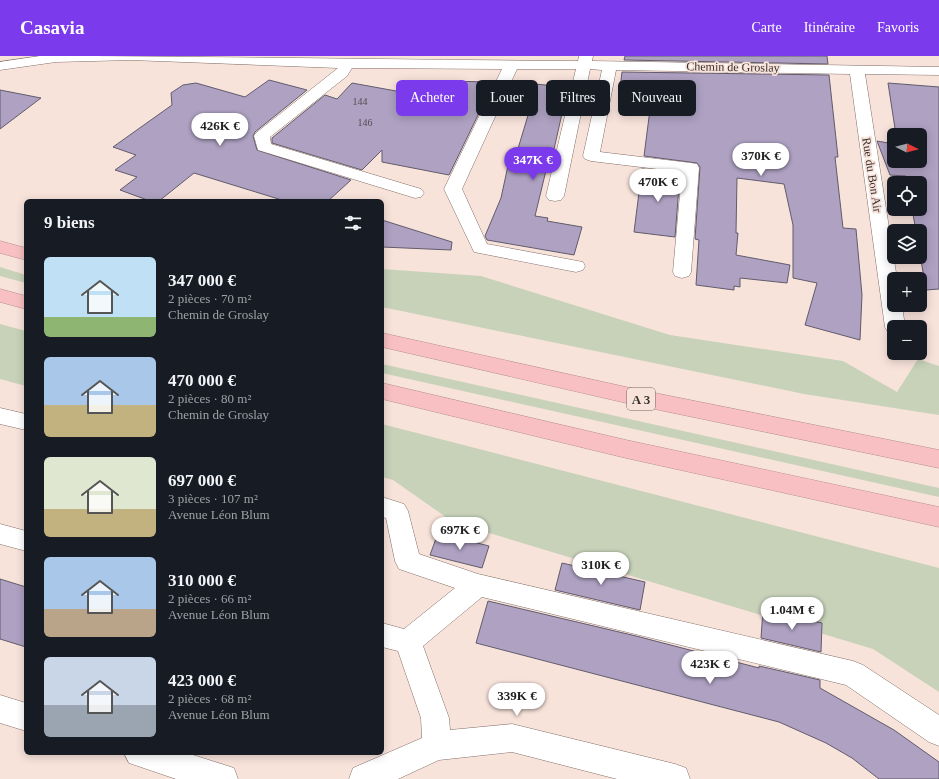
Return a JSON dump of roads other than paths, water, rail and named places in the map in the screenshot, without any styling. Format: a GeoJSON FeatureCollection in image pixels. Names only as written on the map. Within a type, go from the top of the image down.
{"type":"FeatureCollection","features":[{"type":"Feature","properties":{"kind":"highway"},"geometry":{"type":"LineString","coordinates":[[0,247],[24,253]]}},
{"type":"Feature","properties":{"kind":"highway"},"geometry":{"type":"LineString","coordinates":[[0,295],[24,302]]}},
{"type":"Feature","properties":{"kind":"highway","name":"A 3"},"geometry":{"type":"LineString","coordinates":[[384,340],[635,397],[939,459]]}},
{"type":"Feature","properties":{"kind":"highway"},"geometry":{"type":"LineString","coordinates":[[384,391],[626,449],[939,517]]}},
{"type":"Feature","properties":{"kind":"highway"},"geometry":{"type":"LineString","coordinates":[[902,451],[939,449]]}},
{"type":"Feature","properties":{"kind":"street","name":"Chemin de Groslay"},"geometry":{"type":"LineString","coordinates":[[0,66],[79,57],[131,56],[360,62],[586,61],[610,65],[696,61],[864,65],[939,71]]}},
{"type":"Feature","properties":{"kind":"street"},"geometry":{"type":"LineString","coordinates":[[555,196],[586,61]]}},
{"type":"Feature","properties":{"kind":"street"},"geometry":{"type":"LineString","coordinates":[[360,62],[342,73],[262,136],[264,148],[416,193]]}},
{"type":"Feature","properties":{"kind":"street"},"geometry":{"type":"LineString","coordinates":[[505,62],[453,189],[480,248],[576,266]]}},
{"type":"Feature","properties":{"kind":"street"},"geometry":{"type":"LineString","coordinates":[[610,65],[591,156],[691,168],[682,272]]}},
{"type":"Feature","properties":{"kind":"street","name":"Rue du Bon Air"},"geometry":{"type":"LineString","coordinates":[[864,65],[894,320]]}},
{"type":"Feature","properties":{"kind":"street"},"geometry":{"type":"LineString","coordinates":[[0,416],[24,422]]}},
{"type":"Feature","properties":{"kind":"street"},"geometry":{"type":"LineString","coordinates":[[384,508],[396,511],[408,561],[478,585],[853,674],[939,732]]}},
{"type":"Feature","properties":{"kind":"street"},"geometry":{"type":"LineString","coordinates":[[0,534],[24,540]]}},
{"type":"Feature","properties":{"kind":"street"},"geometry":{"type":"LineString","coordinates":[[408,642],[478,585]]}},
{"type":"Feature","properties":{"kind":"street"},"geometry":{"type":"LineString","coordinates":[[384,636],[408,642]]}},
{"type":"Feature","properties":{"kind":"street"},"geometry":{"type":"LineString","coordinates":[[408,642],[435,718],[437,746]]}},
{"type":"Feature","properties":{"kind":"street"},"geometry":{"type":"LineString","coordinates":[[0,708],[24,716]]}},
{"type":"Feature","properties":{"kind":"street"},"geometry":{"type":"LineString","coordinates":[[364,779],[437,746],[512,738],[675,779]]}},
{"type":"Feature","properties":{"kind":"street"},"geometry":{"type":"LineString","coordinates":[[143,755],[174,772],[223,779]]}}]}
